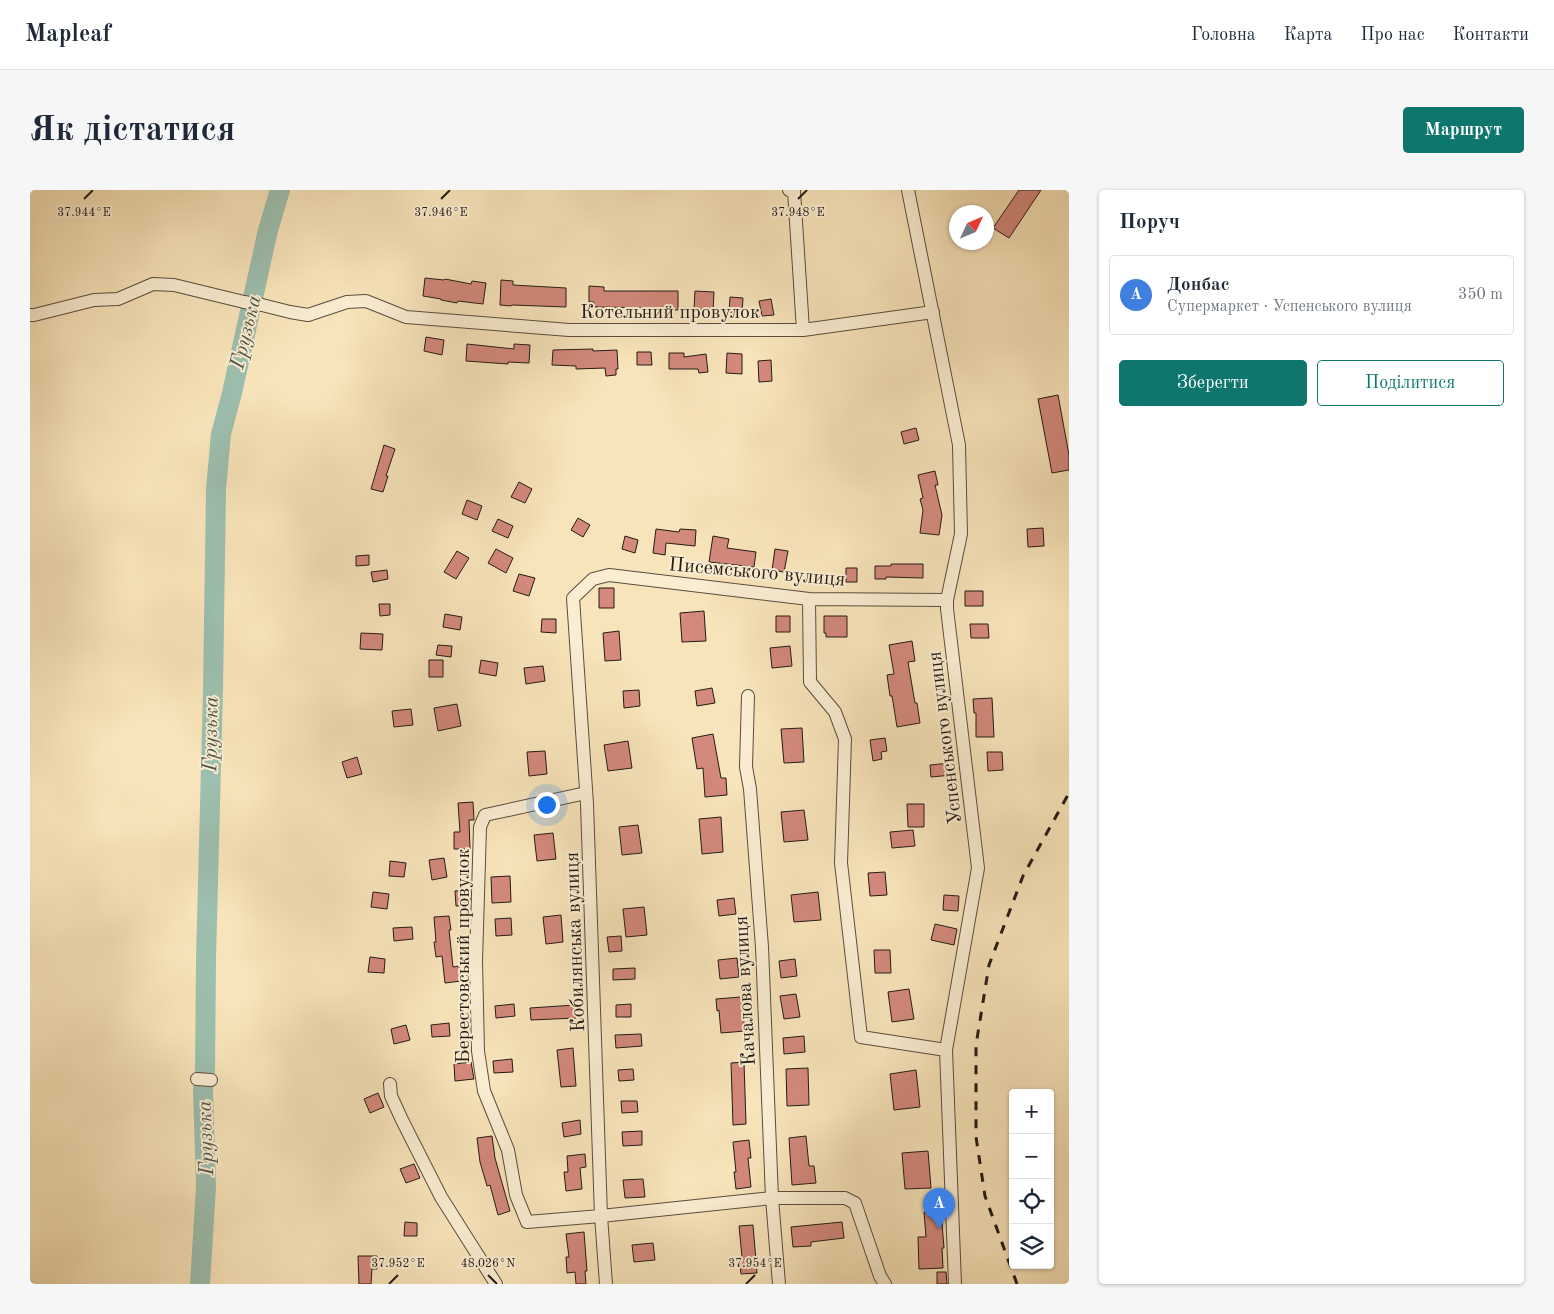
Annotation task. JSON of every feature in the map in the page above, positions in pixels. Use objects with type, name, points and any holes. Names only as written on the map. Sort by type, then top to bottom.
[{"type":"street","points":[[789,190],[794,191],[803,330]]},
{"type":"street","name":"Успенського вулиця","points":[[908,190],[958,445],[961,534],[947,600],[978,868],[946,1050],[955,1284]]},
{"type":"street","name":"Котельний провулок","points":[[30,314],[34,315],[94,300],[118,299],[153,284],[174,284],[244,302],[262,304],[308,315],[347,302],[366,301],[406,317],[569,330],[803,330],[933,312]]},
{"type":"street","name":"Писемського вулиця","points":[[573,598],[592,579],[609,574],[809,599],[947,600]]},
{"type":"street","name":"Кобилянська вулиця","points":[[573,598],[586,793],[606,1284]]},
{"type":"street","points":[[809,599],[810,682],[835,712],[845,739],[841,863],[861,1037],[946,1050]]},
{"type":"street","name":"Качалова вулиця","points":[[748,696],[746,767],[750,789],[762,947],[772,1198],[779,1284]]},
{"type":"street","name":"Берестовський провулок","points":[[586,793],[485,816],[480,827],[476,961],[478,1051],[484,1091],[508,1150],[516,1195],[527,1222],[602,1216]]},
{"type":"street","points":[[197,1079],[211,1080]]},
{"type":"street","points":[[390,1084],[391,1096],[441,1197],[496,1284]]},
{"type":"street","points":[[602,1216],[772,1198],[845,1198],[855,1203],[880,1276],[885,1284]]},
{"type":"building","points":[[1019,190],[1041,190],[1009,238],[994,229]]},
{"type":"building","points":[[425,278],[445,279],[471,284],[472,281],[486,283],[483,304],[458,301],[457,303],[423,296]]},
{"type":"building","points":[[501,280],[513,281],[513,285],[566,288],[566,307],[500,305]]},
{"type":"building","points":[[589,286],[604,287],[604,291],[678,291],[678,310],[594,307],[594,302],[589,302]]},
{"type":"building","points":[[695,291],[714,292],[713,311],[694,309]]},
{"type":"building","points":[[730,297],[743,298],[742,313],[729,312]]},
{"type":"building","points":[[771,299],[774,315],[762,316],[759,301]]},
{"type":"building","points":[[426,337],[444,340],[442,355],[424,351]]},
{"type":"building","points":[[467,344],[514,349],[514,344],[530,345],[529,363],[508,362],[508,364],[466,361]]},
{"type":"building","points":[[593,349],[593,351],[617,350],[618,369],[616,369],[616,375],[606,376],[605,368],[576,369],[576,366],[552,365],[553,350]]},
{"type":"building","points":[[637,352],[651,352],[652,365],[637,365]]},
{"type":"building","points":[[669,353],[684,353],[684,357],[706,354],[708,372],[699,373],[698,369],[669,369]]},
{"type":"building","points":[[727,353],[742,354],[742,374],[726,373]]},
{"type":"building","points":[[771,360],[772,381],[759,382],[758,361]]},
{"type":"building","points":[[1058,395],[1069,455],[1069,470],[1052,473],[1038,399]]},
{"type":"building","points":[[916,428],[919,440],[904,444],[901,432]]},
{"type":"building","points":[[384,445],[395,449],[383,492],[371,489]]},
{"type":"building","points":[[935,471],[938,485],[935,485],[942,515],[939,535],[920,533],[923,510],[920,499],[923,498],[918,475]]},
{"type":"building","points":[[519,482],[532,489],[525,503],[511,497]]},
{"type":"building","points":[[467,500],[482,506],[477,520],[462,514]]},
{"type":"building","points":[[578,518],[590,525],[583,537],[571,530]]},
{"type":"building","points":[[498,519],[513,526],[508,538],[492,531]]},
{"type":"building","points":[[1043,528],[1044,546],[1028,547],[1027,529]]},
{"type":"building","points":[[656,529],[679,532],[680,529],[696,530],[695,546],[666,543],[665,555],[653,553]]},
{"type":"building","points":[[625,536],[638,540],[635,553],[622,549]]},
{"type":"building","points":[[713,536],[729,539],[727,548],[756,552],[754,567],[709,562]]},
{"type":"building","points":[[496,549],[513,558],[506,573],[488,563]]},
{"type":"building","points":[[775,549],[788,551],[784,572],[772,570]]},
{"type":"building","points":[[457,551],[469,558],[456,579],[444,572]]},
{"type":"building","points":[[369,555],[369,565],[356,566],[356,556]]},
{"type":"building","points":[[891,564],[923,564],[923,578],[886,577],[886,579],[875,579],[875,566],[891,566]]},
{"type":"building","points":[[846,568],[857,568],[857,582],[846,582]]},
{"type":"building","points":[[387,570],[388,579],[373,582],[371,572]]},
{"type":"building","points":[[519,574],[535,578],[529,596],[513,591]]},
{"type":"building","points":[[599,588],[614,588],[614,608],[599,608]]},
{"type":"building","points":[[965,591],[983,591],[983,606],[965,606]]},
{"type":"building","points":[[379,604],[390,604],[390,615],[380,616]]},
{"type":"building","points":[[704,611],[706,641],[682,642],[680,613]]},
{"type":"building","points":[[445,614],[462,617],[460,630],[443,627]]},
{"type":"building","points":[[776,616],[790,616],[790,632],[776,632]]},
{"type":"building","points":[[824,616],[847,616],[847,637],[826,637],[826,633],[824,633]]},
{"type":"building","points":[[542,619],[556,619],[556,633],[541,632]]},
{"type":"building","points":[[970,624],[988,624],[989,638],[971,638]]},
{"type":"building","points":[[619,631],[621,660],[605,661],[603,633]]},
{"type":"building","points":[[361,633],[383,634],[382,650],[360,649]]},
{"type":"building","points":[[912,641],[915,661],[908,662],[920,723],[897,727],[887,675],[894,674],[889,645]]},
{"type":"building","points":[[438,645],[452,646],[451,657],[436,655]]},
{"type":"building","points":[[790,646],[792,666],[772,668],[770,648]]},
{"type":"building","points":[[429,660],[443,660],[443,677],[429,677]]},
{"type":"building","points":[[481,660],[498,663],[496,676],[479,673]]},
{"type":"building","points":[[543,666],[545,681],[526,684],[524,668]]},
{"type":"building","points":[[712,688],[715,703],[697,706],[695,691]]},
{"type":"building","points":[[639,690],[640,706],[624,708],[623,691]]},
{"type":"building","points":[[992,698],[994,737],[976,737],[976,713],[974,713],[973,699]]},
{"type":"building","points":[[457,704],[461,726],[438,731],[434,708]]},
{"type":"building","points":[[411,709],[413,725],[394,727],[392,711]]},
{"type":"building","points":[[802,728],[804,762],[784,763],[781,729]]},
{"type":"building","points":[[713,734],[721,778],[726,778],[727,795],[705,797],[703,768],[697,769],[692,738]]},
{"type":"building","points":[[885,738],[887,751],[881,752],[882,759],[873,761],[870,740]]},
{"type":"building","points":[[628,741],[632,768],[608,771],[604,745]]},
{"type":"building","points":[[545,751],[547,774],[529,776],[527,752]]},
{"type":"building","points":[[987,752],[1002,752],[1003,770],[988,771]]},
{"type":"building","points":[[357,757],[362,774],[347,778],[342,762]]},
{"type":"building","points":[[950,763],[952,775],[931,777],[930,765]]},
{"type":"building","points":[[473,802],[474,820],[469,820],[470,849],[454,849],[454,832],[460,832],[458,803]]},
{"type":"building","points":[[907,804],[924,804],[924,827],[908,827]]},
{"type":"building","points":[[804,810],[808,840],[784,842],[781,812]]},
{"type":"building","points":[[721,817],[723,852],[702,854],[699,819]]},
{"type":"building","points":[[638,825],[642,853],[622,855],[619,827]]},
{"type":"building","points":[[913,830],[915,846],[892,848],[890,832]]},
{"type":"building","points":[[553,833],[556,859],[537,861],[534,835]]},
{"type":"building","points":[[444,858],[447,877],[432,880],[429,860]]},
{"type":"building","points":[[390,861],[406,863],[404,877],[389,876]]},
{"type":"building","points":[[885,872],[887,895],[870,896],[868,873]]},
{"type":"building","points":[[510,876],[511,902],[492,903],[491,877]]},
{"type":"building","points":[[470,890],[470,905],[456,906],[455,891]]},
{"type":"building","points":[[373,892],[389,894],[387,909],[371,907]]},
{"type":"building","points":[[818,892],[821,920],[794,922],[791,895]]},
{"type":"building","points":[[944,895],[959,896],[958,911],[943,910]]},
{"type":"building","points":[[734,898],[736,914],[719,916],[717,900]]},
{"type":"building","points":[[644,907],[647,935],[626,937],[623,909]]},
{"type":"building","points":[[561,915],[563,942],[546,944],[543,917]]},
{"type":"building","points":[[449,916],[453,967],[459,966],[461,981],[445,983],[442,956],[436,957],[434,917]]},
{"type":"building","points":[[511,918],[512,935],[496,936],[495,919]]},
{"type":"building","points":[[935,924],[957,929],[954,945],[931,940]]},
{"type":"building","points":[[412,927],[413,939],[394,941],[393,928]]},
{"type":"building","points":[[621,936],[622,951],[609,952],[607,937]]},
{"type":"building","points":[[874,950],[890,950],[891,973],[875,973]]},
{"type":"building","points":[[370,957],[385,959],[384,973],[368,972]]},
{"type":"building","points":[[737,958],[739,977],[720,979],[718,960]]},
{"type":"building","points":[[795,959],[797,976],[781,978],[779,961]]},
{"type":"building","points":[[635,968],[635,979],[613,980],[613,969]]},
{"type":"building","points":[[909,989],[914,1019],[892,1022],[888,992]]},
{"type":"building","points":[[796,994],[800,1017],[784,1019],[780,996]]},
{"type":"building","points":[[741,997],[745,1031],[721,1033],[716,999]]},
{"type":"building","points":[[514,1004],[515,1016],[496,1018],[495,1006]]},
{"type":"building","points":[[631,1004],[631,1017],[616,1017],[616,1005]]},
{"type":"building","points":[[575,1005],[576,1018],[531,1020],[530,1008]]},
{"type":"building","points":[[449,1023],[450,1036],[432,1037],[431,1025]]},
{"type":"building","points":[[406,1025],[410,1040],[394,1044],[391,1029]]},
{"type":"building","points":[[641,1034],[642,1046],[616,1048],[615,1035]]},
{"type":"building","points":[[804,1036],[805,1052],[784,1054],[783,1038]]},
{"type":"building","points":[[573,1048],[576,1086],[561,1087],[557,1050]]},
{"type":"building","points":[[512,1059],[513,1072],[494,1073],[493,1061]]},
{"type":"building","points":[[471,1062],[474,1079],[455,1081],[454,1064]]},
{"type":"building","points":[[744,1062],[746,1124],[733,1125],[731,1063]]},
{"type":"building","points":[[808,1068],[809,1105],[787,1106],[786,1069]]},
{"type":"building","points":[[633,1069],[634,1080],[619,1081],[618,1070]]},
{"type":"building","points":[[916,1070],[920,1107],[894,1110],[890,1074]]},
{"type":"building","points":[[378,1093],[384,1107],[370,1113],[364,1099]]},
{"type":"building","points":[[621,1101],[637,1101],[638,1112],[622,1113]]},
{"type":"building","points":[[580,1120],[581,1134],[564,1137],[562,1123]]},
{"type":"building","points":[[642,1131],[642,1145],[623,1146],[622,1132]]},
{"type":"building","points":[[492,1136],[495,1158],[510,1211],[498,1215],[490,1185],[487,1186],[480,1162],[477,1138]]},
{"type":"building","points":[[806,1136],[809,1166],[814,1166],[816,1183],[792,1185],[789,1138]]},
{"type":"building","points":[[749,1140],[751,1158],[748,1158],[751,1187],[736,1189],[733,1142]]},
{"type":"building","points":[[928,1151],[931,1188],[905,1189],[902,1153]]},
{"type":"building","points":[[585,1154],[586,1167],[580,1168],[582,1189],[566,1191],[564,1172],[568,1172],[567,1156]]},
{"type":"building","points":[[414,1164],[420,1178],[406,1183],[400,1169]]},
{"type":"building","points":[[643,1179],[645,1197],[625,1198],[623,1180]]},
{"type":"building","points":[[941,1211],[944,1248],[942,1248],[943,1268],[919,1269],[918,1237],[926,1237],[924,1212]]},
{"type":"building","points":[[405,1222],[417,1223],[417,1236],[404,1236]]},
{"type":"building","points":[[842,1222],[844,1238],[811,1242],[811,1246],[793,1247],[791,1227]]},
{"type":"building","points":[[753,1225],[757,1273],[741,1274],[739,1257],[742,1257],[739,1226]]},
{"type":"building","points":[[584,1232],[586,1284],[576,1284],[575,1272],[567,1273],[566,1257],[569,1257],[566,1234]]},
{"type":"building","points":[[653,1243],[655,1260],[634,1262],[632,1245]]},
{"type":"building","points":[[358,1256],[377,1256],[377,1269],[372,1269],[371,1284],[359,1284]]},
{"type":"building","points":[[937,1272],[946,1272],[947,1284],[937,1284]]},
{"type":"waterway","name":"Грузька","points":[[200,1284],[206,1187],[203,1090],[205,1072],[216,489],[221,434],[232,393],[268,230],[280,190]]},
{"type":"railway","points":[[1017,1284],[985,1196],[976,1137],[976,1045],[989,965],[1023,876],[1069,793]]},
{"type":"place","name":"Донбас","points":[[939,1229]]}]
